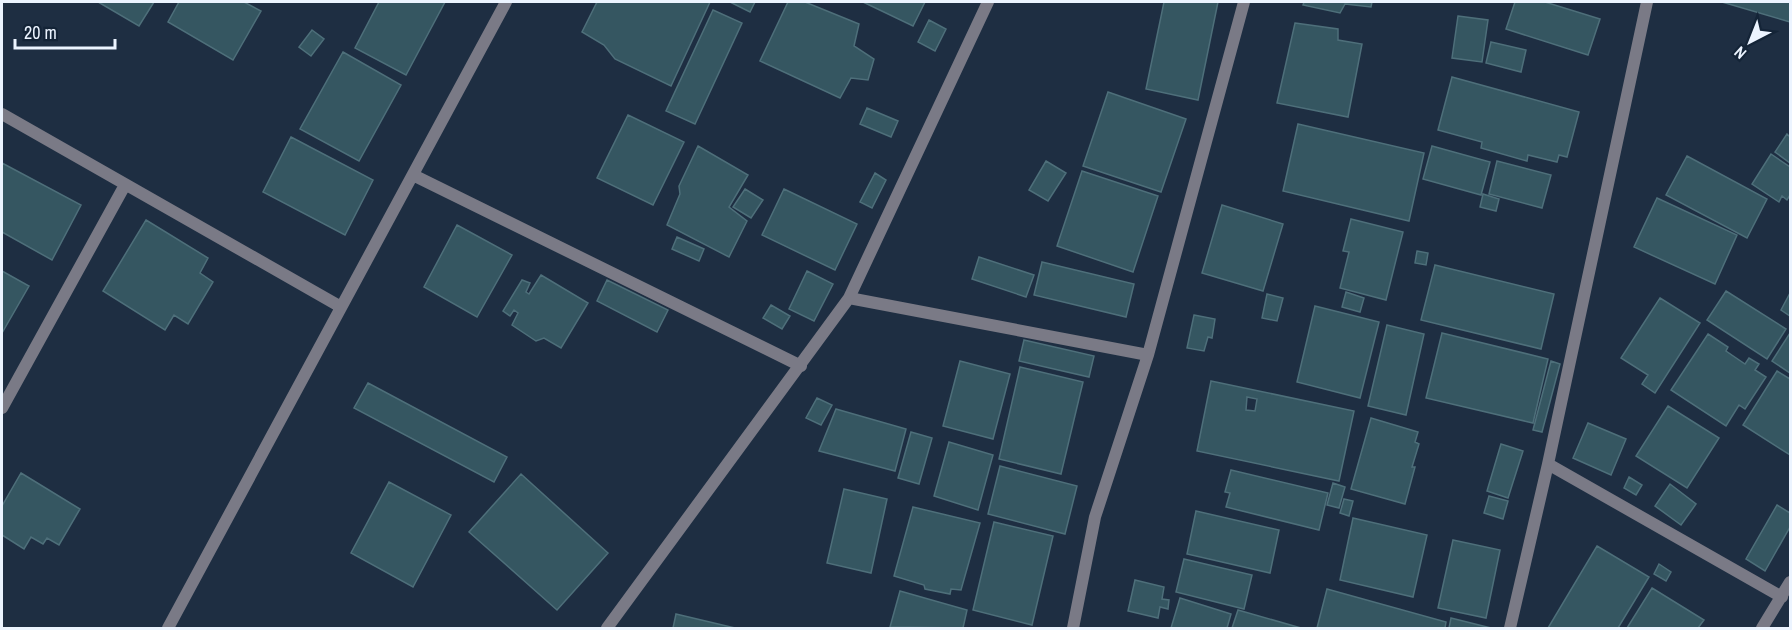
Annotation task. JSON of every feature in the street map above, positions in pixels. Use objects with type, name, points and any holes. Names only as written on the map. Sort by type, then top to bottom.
[{"type":"street","points":[[168,628],[506,2]]},
{"type":"street","points":[[607,628],[849,298],[988,2]]},
{"type":"street","points":[[1073,628],[1095,517],[1148,356],[1244,2]]},
{"type":"street","points":[[1510,628],[1548,464],[1647,2]]},
{"type":"street","points":[[2,114],[340,307]]},
{"type":"street","points":[[413,175],[801,366]]},
{"type":"street","points":[[2,408],[125,185]]},
{"type":"street","points":[[849,298],[1148,356]]},
{"type":"street","points":[[1548,464],[1782,597]]},
{"type":"street","points":[[1762,628],[1791,582]]},
{"type":"building","points":[[98,2],[154,2],[139,26]]},
{"type":"building","points":[[179,2],[244,2],[261,11],[233,60],[168,22]]},
{"type":"building","points":[[379,2],[445,2],[406,75],[355,48]]},
{"type":"building","points":[[597,2],[710,2],[671,86],[615,59],[604,45],[582,32]]},
{"type":"building","points":[[730,2],[755,2],[750,12]]},
{"type":"building","points":[[788,2],[805,2],[859,24],[854,46],[874,59],[868,80],[851,78],[840,98],[760,61]]},
{"type":"building","points":[[863,2],[925,2],[913,26]]},
{"type":"building","points":[[1164,2],[1218,2],[1198,100],[1146,89]]},
{"type":"building","points":[[1304,2],[1372,2],[1371,7],[1345,4],[1340,13],[1303,5]]},
{"type":"building","points":[[1515,2],[1545,2],[1600,19],[1588,55],[1506,29]]},
{"type":"building","points":[[1722,2],[1790,2],[1790,22]]},
{"type":"building","points":[[713,10],[742,23],[695,124],[666,111]]},
{"type":"building","points":[[1458,16],[1488,20],[1482,62],[1452,58]]},
{"type":"building","points":[[929,20],[946,29],[935,51],[918,42]]},
{"type":"building","points":[[1295,23],[1338,29],[1338,40],[1362,44],[1348,117],[1277,103]]},
{"type":"building","points":[[312,30],[324,39],[311,56],[299,47]]},
{"type":"building","points":[[1491,42],[1526,50],[1521,72],[1486,63]]},
{"type":"building","points":[[343,52],[401,85],[359,161],[300,129]]},
{"type":"building","points":[[1452,77],[1579,112],[1567,157],[1559,155],[1557,162],[1528,155],[1527,161],[1481,148],[1482,142],[1438,130]]},
{"type":"building","points":[[1108,92],[1186,119],[1161,192],[1083,166]]},
{"type":"building","points":[[867,108],[898,121],[891,137],[860,124]]},
{"type":"building","points":[[628,115],[684,142],[653,205],[597,178]]},
{"type":"building","points":[[1298,124],[1424,153],[1409,221],[1283,191]]},
{"type":"building","points":[[1787,134],[1790,137],[1790,163],[1775,152]]},
{"type":"building","points":[[291,137],[373,180],[345,235],[263,192]]},
{"type":"building","points":[[698,146],[748,175],[729,207],[747,221],[729,257],[667,225],[680,194],[679,186]]},
{"type":"building","points":[[1432,146],[1490,162],[1481,195],[1423,179]]},
{"type":"building","points":[[1771,154],[1790,167],[1790,195],[1787,200],[1782,196],[1779,202],[1752,184]]},
{"type":"building","points":[[1687,156],[1767,199],[1747,238],[1666,195]]},
{"type":"building","points":[[1046,161],[1066,173],[1048,201],[1029,190]]},
{"type":"building","points":[[1497,161],[1551,175],[1542,208],[1489,194]]},
{"type":"building","points":[[2,163],[81,205],[52,260],[2,232]]},
{"type":"building","points":[[1082,171],[1158,196],[1133,272],[1057,246]]},
{"type":"building","points":[[875,173],[886,180],[872,208],[860,202]]},
{"type":"building","points":[[745,189],[763,200],[751,218],[733,207]]},
{"type":"building","points":[[784,189],[857,224],[835,270],[762,235]]},
{"type":"building","points":[[1483,194],[1499,199],[1496,211],[1480,207]]},
{"type":"building","points":[[1657,198],[1737,235],[1715,284],[1634,247]]},
{"type":"building","points":[[1222,205],[1283,224],[1263,291],[1202,273]]},
{"type":"building","points":[[1351,219],[1403,232],[1386,300],[1340,288],[1349,252],[1343,251]]},
{"type":"building","points":[[146,220],[208,258],[200,273],[213,282],[188,324],[174,315],[165,330],[103,291]]},
{"type":"building","points":[[457,225],[512,255],[477,317],[424,287]]},
{"type":"building","points":[[677,237],[704,249],[699,261],[672,249]]},
{"type":"building","points":[[1417,251],[1428,253],[1426,265],[1415,263]]},
{"type":"building","points":[[979,257],[1034,275],[1026,297],[972,279]]},
{"type":"building","points":[[1042,262],[1134,284],[1126,317],[1034,295]]},
{"type":"building","points":[[1435,265],[1554,294],[1541,349],[1421,320]]},
{"type":"building","points":[[2,271],[29,286],[2,333]]},
{"type":"building","points":[[807,271],[833,284],[814,321],[789,309]]},
{"type":"building","points":[[541,275],[588,303],[561,348],[544,338],[536,341],[512,325],[518,313],[514,310],[510,316],[503,311],[522,280],[530,283],[526,292],[529,294]]},
{"type":"building","points":[[607,280],[668,310],[657,332],[597,301]]},
{"type":"building","points":[[1726,291],[1786,329],[1767,359],[1707,320]]},
{"type":"building","points":[[1346,292],[1364,298],[1360,312],[1342,307]]},
{"type":"building","points":[[1790,293],[1790,316],[1781,310]]},
{"type":"building","points":[[1267,294],[1283,298],[1277,321],[1262,318]]},
{"type":"building","points":[[1660,298],[1700,323],[1655,393],[1642,384],[1648,375],[1621,358]]},
{"type":"building","points":[[771,305],[790,316],[782,329],[763,318]]},
{"type":"building","points":[[1315,306],[1379,322],[1360,398],[1297,382]]},
{"type":"building","points":[[1194,315],[1215,319],[1212,338],[1208,337],[1204,351],[1187,348]]},
{"type":"building","points":[[1387,325],[1424,334],[1406,415],[1368,406]]},
{"type":"building","points":[[1442,333],[1548,359],[1533,423],[1426,398]]},
{"type":"building","points":[[1790,333],[1790,373],[1772,361]]},
{"type":"building","points":[[1708,334],[1728,347],[1726,351],[1745,364],[1749,358],[1759,364],[1755,370],[1766,377],[1745,409],[1739,405],[1726,426],[1671,390]]},
{"type":"building","points":[[1024,340],[1094,356],[1089,377],[1019,361]]},
{"type":"building","points":[[960,361],[1010,374],[993,439],[943,426]]},
{"type":"building","points":[[1551,361],[1560,364],[1542,432],[1533,430]]},
{"type":"building","points":[[1020,367],[1083,382],[1061,474],[999,459]]},
{"type":"building","points":[[1777,371],[1790,379],[1790,455],[1743,425]]},
{"type":"building","points":[[1211,381],[1354,411],[1339,481],[1197,451]],"holes":[[[1247,397],[1257,399],[1255,411],[1246,410]]]},
{"type":"building","points":[[368,383],[507,457],[494,482],[354,408]]},
{"type":"building","points":[[817,398],[832,405],[821,425],[806,418]]},
{"type":"building","points":[[1668,406],[1719,438],[1687,488],[1636,456]]},
{"type":"building","points":[[836,409],[906,429],[895,471],[819,451]]},
{"type":"building","points":[[1371,418],[1418,432],[1415,442],[1419,444],[1412,467],[1415,467],[1405,504],[1351,489]]},
{"type":"building","points":[[1588,423],[1626,439],[1611,475],[1573,458]]},
{"type":"building","points":[[911,432],[932,438],[919,484],[898,478]]},
{"type":"building","points":[[949,442],[993,455],[978,510],[934,496]]},
{"type":"building","points":[[1501,444],[1523,451],[1508,498],[1487,491]]},
{"type":"building","points":[[1000,466],[1077,486],[1065,534],[988,514]]},
{"type":"building","points":[[1231,470],[1328,493],[1319,530],[1226,507],[1230,493],[1225,492]]},
{"type":"building","points":[[21,473],[80,509],[59,545],[47,538],[43,544],[31,537],[24,549],[2,535],[2,506]]},
{"type":"building","points":[[521,474],[608,553],[557,610],[469,532]]},
{"type":"building","points":[[1629,477],[1642,485],[1636,495],[1624,488]]},
{"type":"building","points":[[389,482],[451,515],[413,587],[351,553]]},
{"type":"building","points":[[1333,483],[1345,487],[1339,508],[1327,505]]},
{"type":"building","points":[[1670,484],[1696,504],[1681,525],[1655,506]]},
{"type":"building","points":[[844,489],[887,499],[871,573],[827,563]]},
{"type":"building","points":[[1489,496],[1508,501],[1503,519],[1484,513]]},
{"type":"building","points":[[1344,499],[1353,501],[1349,516],[1340,513]]},
{"type":"building","points":[[1777,505],[1790,513],[1790,527],[1765,571],[1746,559]]},
{"type":"building","points":[[913,507],[980,523],[961,590],[951,589],[950,594],[925,589],[924,585],[894,576]]},
{"type":"building","points":[[1196,511],[1279,530],[1270,573],[1187,554]]},
{"type":"building","points":[[1353,518],[1427,535],[1413,597],[1340,580]]},
{"type":"building","points":[[994,522],[1053,536],[1032,625],[973,610]]},
{"type":"building","points":[[1453,540],[1500,550],[1486,618],[1438,608]]},
{"type":"building","points":[[1597,546],[1649,577],[1618,628],[1548,628]]},
{"type":"building","points":[[1184,559],[1252,575],[1244,609],[1176,592]]},
{"type":"building","points":[[1659,564],[1671,572],[1666,581],[1654,574]]},
{"type":"building","points":[[1135,580],[1164,587],[1162,599],[1169,600],[1168,609],[1160,607],[1158,618],[1128,611]]},
{"type":"building","points":[[1652,588],[1704,620],[1698,628],[1627,628]]},
{"type":"building","points":[[1327,589],[1446,622],[1445,628],[1317,628]]},
{"type":"building","points":[[900,591],[967,610],[963,628],[890,627]]},
{"type":"building","points":[[1180,598],[1231,614],[1227,628],[1171,628]]},
{"type":"building","points":[[1238,610],[1301,628],[1232,628]]},
{"type":"building","points":[[676,614],[735,628],[673,628]]},
{"type":"building","points":[[1451,618],[1491,628],[1449,628]]}]
